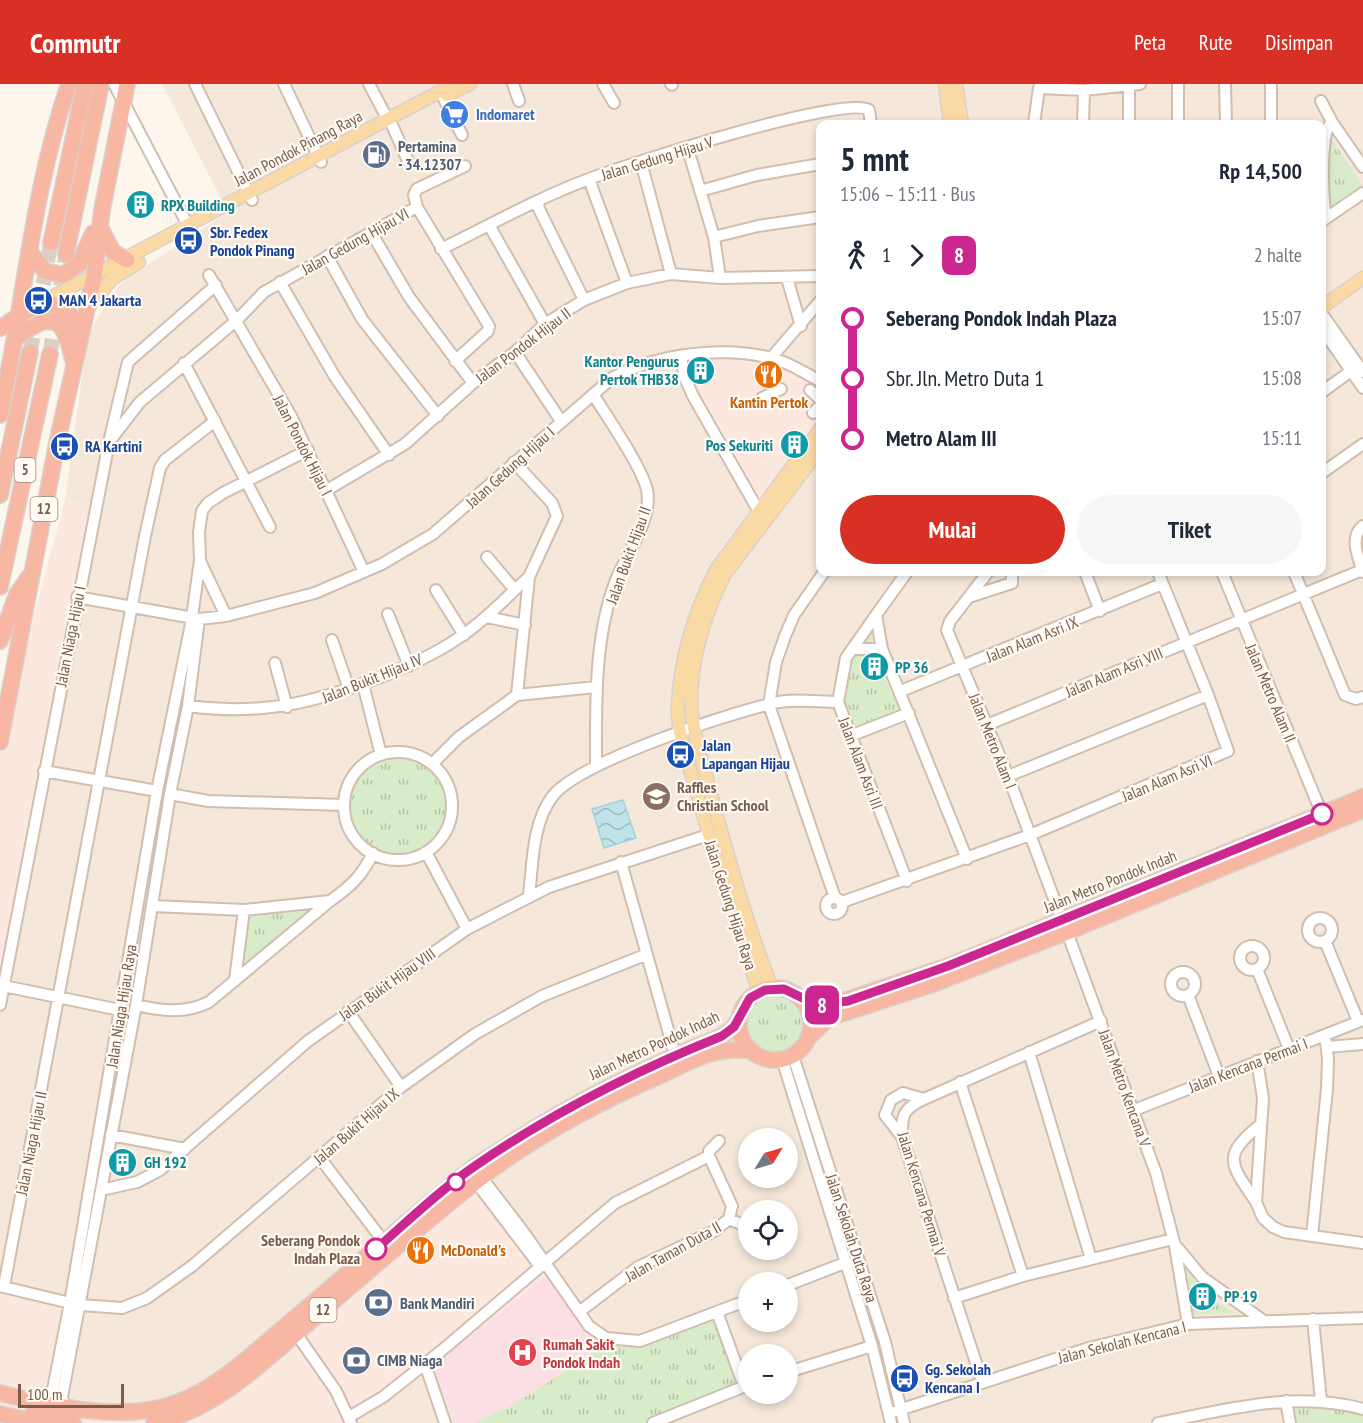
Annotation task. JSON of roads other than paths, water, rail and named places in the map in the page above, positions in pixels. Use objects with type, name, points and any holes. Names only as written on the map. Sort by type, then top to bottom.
[{"type":"highway","points":[[0,415],[17,337],[42,177],[69,84]]},
{"type":"highway","points":[[51,243],[85,84]]},
{"type":"highway","points":[[66,254],[101,84]]},
{"type":"highway","points":[[94,277],[121,91]]},
{"type":"highway","points":[[29,251],[45,271],[57,276],[68,274],[84,256],[102,210]]},
{"type":"highway","points":[[100,227],[113,252],[127,260]]},
{"type":"highway","name":"12","points":[[0,742],[74,362],[94,277]]},
{"type":"highway","points":[[35,306],[57,306],[69,313],[77,325],[79,340]]},
{"type":"highway","name":"Jalan Pondok Pinang Raya","points":[[0,328],[35,306]]},
{"type":"highway","points":[[17,337],[41,321],[60,324],[67,335],[74,362]]},
{"type":"highway","name":"5","points":[[0,495],[30,352]]},
{"type":"highway","name":"5","points":[[0,587],[50,354]]},
{"type":"highway","points":[[0,641],[17,594],[31,575]]},
{"type":"highway","name":"Jalan Metro Pondok Indah","points":[[809,1037],[829,1018],[933,984],[1363,797]]},
{"type":"highway","name":"Jalan Metro Pondok Indah","points":[[801,999],[817,1005],[848,1001],[1064,926],[1363,810]]},
{"type":"highway","points":[[765,990],[790,992],[801,999],[810,1016],[809,1037],[803,1048],[787,1057]]},
{"type":"highway","name":"12","points":[[740,1017],[747,1002],[765,990]]},
{"type":"highway","points":[[740,1017],[743,1038],[752,1051]]},
{"type":"highway","name":"Jalan Metro Pondok Indah","points":[[154,1423],[181,1416],[217,1397],[384,1242],[567,1108],[608,1086],[722,1036],[734,1027],[740,1017]]},
{"type":"highway","name":"Jalan Metro Pondok Indah","points":[[0,1394],[122,1412],[178,1403],[215,1382],[292,1328],[475,1174],[632,1089],[722,1049],[752,1051]]},
{"type":"highway","name":"12","points":[[752,1051],[769,1059],[787,1057]]},
{"type":"highway","points":[[0,1404],[54,1415],[74,1423]]},
{"type":"highway","points":[[0,1414],[41,1423]]},
{"type":"main road","name":"Jalan Pondok Pinang Raya","points":[[87,308],[112,279],[170,241],[449,89],[470,84]]},
{"type":"main road","points":[[950,120],[951,88]]},
{"type":"main road","points":[[951,88],[961,120]]},
{"type":"main road","name":"Jalan Pondok Pinang Raya","points":[[35,306],[170,241]]},
{"type":"main road","points":[[1326,304],[1363,278]]},
{"type":"main road","name":"Jalan Gedung Hijau Raya","points":[[760,974],[708,835],[680,734],[678,707],[687,648],[704,594],[716,570],[816,434]]},
{"type":"main road","name":"Jalan Gedung Hijau Raya","points":[[765,990],[694,729],[693,679],[713,597],[725,574],[816,454]]},
{"type":"street","points":[[195,84],[251,197]]},
{"type":"street","points":[[284,84],[320,160]]},
{"type":"street","points":[[369,84],[408,161]]},
{"type":"street","points":[[513,84],[519,101]]},
{"type":"street","points":[[603,84],[614,103]]},
{"type":"street","points":[[1035,120],[1039,88],[1084,90],[1140,84]]},
{"type":"street","points":[[1178,84],[1178,120]]},
{"type":"street","points":[[1225,84],[1226,120]]},
{"type":"street","points":[[1271,84],[1271,120]]},
{"type":"street","points":[[1128,86],[1129,120]]},
{"type":"street","points":[[449,89],[462,135]]},
{"type":"street","points":[[1083,120],[1084,90]]},
{"type":"street","points":[[121,91],[190,230]]},
{"type":"street","points":[[1321,101],[1332,123],[1363,167]]},
{"type":"street","name":"Jalan Gedung Hijau V","points":[[441,249],[589,179],[692,146],[791,118],[830,110],[863,107],[869,110],[870,120]]},
{"type":"street","points":[[1326,128],[1332,123]]},
{"type":"street","points":[[692,146],[689,153],[714,237],[720,278]]},
{"type":"street","points":[[641,162],[671,274]]},
{"type":"street","points":[[700,191],[757,175],[816,165]]},
{"type":"street","name":"Jalan Gedung Hijau VI","points":[[237,320],[256,299],[280,282],[417,207],[414,195],[417,189],[465,166]]},
{"type":"street","points":[[589,179],[627,283]]},
{"type":"street","points":[[1326,219],[1363,193]]},
{"type":"street","points":[[539,201],[538,207],[584,300]]},
{"type":"street","points":[[417,207],[488,324],[488,331],[455,361]]},
{"type":"street","points":[[714,237],[758,226],[816,218]]},
{"type":"street","points":[[489,225],[545,324]]},
{"type":"street","points":[[371,232],[403,288],[472,383]]},
{"type":"street","points":[[327,256],[362,319],[438,416]]},
{"type":"street","name":"Jalan Pondok Hijau II","points":[[327,490],[389,455],[438,416],[472,383],[515,352],[545,324],[584,300],[627,283],[671,274],[720,278],[816,276]]},
{"type":"street","points":[[787,278],[801,326]]},
{"type":"street","name":"Jalan Pondok Hijau I","points":[[109,442],[124,373],[132,356],[212,280],[237,320],[308,450],[364,572]]},
{"type":"street","points":[[280,282],[335,377],[389,455]]},
{"type":"street","points":[[771,358],[816,306]]},
{"type":"street","name":"Jalan Niaga Hijau I","points":[[0,1005],[77,597],[109,442],[140,402],[237,320]]},
{"type":"street","points":[[1326,320],[1359,368],[1363,388]]},
{"type":"street","points":[[1326,333],[1359,368]]},
{"type":"street","points":[[515,352],[561,421]]},
{"type":"street","name":"Jalan Gedung Hijau I","points":[[77,597],[132,607],[226,616],[315,593],[364,572],[433,534],[612,378],[628,370],[681,357],[728,353],[771,358],[816,379]]},
{"type":"street","points":[[681,357],[685,378],[693,396],[758,510]]},
{"type":"street","points":[[184,363],[247,479],[270,527]]},
{"type":"street","points":[[1326,389],[1359,368]]},
{"type":"street","points":[[762,398],[781,388]]},
{"type":"street","points":[[810,390],[816,395]]},
{"type":"street","name":"Jalan Bukit Hijau II","points":[[593,394],[641,476],[648,498],[646,514],[611,598],[596,687],[596,765]]},
{"type":"street","name":"Jalan Niaga Hijau II","points":[[2,1286],[160,468],[171,453],[215,421]]},
{"type":"street","points":[[1326,470],[1363,444]]},
{"type":"street","points":[[195,614],[200,560],[199,532],[204,507],[247,479],[308,450]]},
{"type":"street","points":[[514,462],[552,503],[557,516],[529,577],[517,695]]},
{"type":"street","points":[[1363,526],[1358,530],[1354,540],[1363,571]]},
{"type":"street","points":[[487,557],[514,590]]},
{"type":"street","points":[[200,560],[226,616]]},
{"type":"street","name":"Jalan Alam Asri VIII","points":[[987,725],[1363,571]]},
{"type":"street","points":[[768,705],[776,662],[785,636],[794,615],[821,576]]},
{"type":"street","name":"Jalan Alam Asri III","points":[[904,576],[852,649],[842,672],[838,702],[906,881]]},
{"type":"street","name":"Jalan Metro Alam I","points":[[985,576],[948,626],[962,668],[1008,776],[1064,926]]},
{"type":"street","points":[[972,596],[1012,583],[1012,576]]},
{"type":"street","points":[[1087,576],[1100,611]]},
{"type":"street","name":"Jalan Alam Asri VI","points":[[768,705],[839,900],[906,881],[1030,835],[1225,754],[1228,748],[1159,576]]},
{"type":"street","name":"Jalan Metro Alam II","points":[[1224,576],[1322,814]]},
{"type":"street","points":[[1296,576],[1345,695],[1356,699],[1363,697]]},
{"type":"street","name":"Jalan Bukit Hijau IV","points":[[188,706],[231,711],[287,707],[363,684],[409,666],[464,635],[487,617],[529,577]]},
{"type":"street","name":"Jalan Alam Asri IX","points":[[901,691],[962,668],[1162,584]]},
{"type":"street","points":[[436,590],[464,635]]},
{"type":"street","name":"Jalan Niaga Hijau Raya","points":[[57,1401],[101,1190],[136,1005],[170,794],[188,706],[195,655],[195,614]]},
{"type":"street","name":"Jalan Niaga Hijau Raya","points":[[76,1304],[120,1010],[157,791],[195,614]]},
{"type":"street","points":[[388,614],[409,666]]},
{"type":"street","points":[[876,615],[882,649],[901,691],[967,859]]},
{"type":"street","points":[[487,617],[525,625]]},
{"type":"street","points":[[332,640],[349,689]]},
{"type":"street","points":[[852,649],[882,649]]},
{"type":"street","points":[[275,663],[287,707]]},
{"type":"street","points":[[363,684],[381,754]]},
{"type":"street","points":[[432,764],[459,736],[517,695],[596,687]]},
{"type":"street","points":[[1008,776],[1208,695]]},
{"type":"street","points":[[529,895],[536,837],[550,800],[563,785],[596,765],[768,705],[782,702],[838,702]]},
{"type":"street","points":[[850,736],[909,713]]},
{"type":"street","points":[[165,749],[178,752]]},
{"type":"street","points":[[402,752],[423,758],[432,764],[448,784],[452,810],[444,834],[426,852],[399,860],[373,853],[355,838],[345,817],[345,794],[354,774],[381,754],[402,752]]},
{"type":"street","points":[[44,771],[157,791]]},
{"type":"street","points":[[170,794],[208,801],[344,805]]},
{"type":"street","name":"Jalan Bukit Hijau VIII","points":[[101,1190],[138,1182],[160,1170],[308,1041],[467,929],[529,895],[621,862],[708,835]]},
{"type":"street","points":[[426,852],[467,929]]},
{"type":"street","points":[[136,1005],[188,1011],[209,1002],[350,887],[364,873],[373,853]]},
{"type":"street","points":[[621,862],[645,955],[675,1055]]},
{"type":"street","points":[[153,906],[244,910],[330,901]]},
{"type":"street","points":[[235,980],[244,910]]},
{"type":"street","name":"Jalan Metro Kencana V","points":[[1064,926],[1156,1173],[1174,1243],[1188,1324]]},
{"type":"street","points":[[1325,941],[1361,1021]]},
{"type":"street","name":"Jalan Bukit Hijau IX","points":[[76,1304],[122,1308],[147,1298],[192,1266],[401,1088],[498,1020],[542,996],[645,955]]},
{"type":"street","points":[[1257,969],[1289,1049]]},
{"type":"street","points":[[4,986],[120,1010]]},
{"type":"street","points":[[1188,995],[1220,1076]]},
{"type":"street","points":[[348,1011],[401,1088]]},
{"type":"street","name":"Jalan Kencana Permai V","points":[[982,1381],[902,1137],[905,1110],[960,1082],[1101,1021]]},
{"type":"street","name":"Jalan Kencana Permai I","points":[[1132,1111],[1361,1021]]},
{"type":"street","points":[[1312,1236],[1327,1089],[1327,1047],[1324,1035]]},
{"type":"street","points":[[1327,1047],[1363,1044]]},
{"type":"street","points":[[1029,1052],[1091,1259]]},
{"type":"street","name":"Jalan Sekolah Duta Raya","points":[[787,1057],[885,1342],[904,1423]]},
{"type":"street","points":[[1256,1202],[1263,1098],[1257,1061]]},
{"type":"street","name":"Jalan Sekolah Duta Raya","points":[[794,1076],[872,1346],[890,1418]]},
{"type":"street","points":[[109,1080],[121,1082]]},
{"type":"street","points":[[960,1082],[1023,1276]]},
{"type":"street","points":[[902,1137],[885,1115],[891,1100],[903,1093],[924,1099]]},
{"type":"street","points":[[1261,1124],[1239,1142],[1233,1152],[1235,1167],[1263,1218],[1273,1227],[1284,1232],[1363,1243]]},
{"type":"street","points":[[111,1135],[185,1149]]},
{"type":"street","points":[[292,1328],[336,1391],[349,1417],[382,1390],[392,1388],[425,1364],[615,1203],[709,1156],[709,1151],[719,1141]]},
{"type":"street","name":"Jalan Taman Duta II","points":[[579,1312],[638,1267],[714,1232],[729,1219],[732,1206],[709,1156]]},
{"type":"street","points":[[320,1158],[384,1242]]},
{"type":"street","points":[[475,1174],[579,1312],[595,1332],[606,1338],[637,1341],[738,1304]]},
{"type":"street","points":[[729,1219],[738,1223]]},
{"type":"street","points":[[954,1298],[1023,1276],[1091,1259],[1174,1243]]},
{"type":"street","name":"Jalan Metro Kencana V","points":[[1174,1243],[1202,1277],[1264,1321]]},
{"type":"street","points":[[798,1281],[847,1262]]},
{"type":"street","points":[[2,1286],[76,1304]]},
{"type":"street","points":[[717,1312],[738,1365]]},
{"type":"street","name":"Jalan Sekolah Kencana I","points":[[890,1418],[902,1408],[1089,1347],[1188,1324],[1363,1318]]},
{"type":"street","points":[[1313,1319],[1321,1401]]},
{"type":"street","points":[[798,1369],[872,1346]]},
{"type":"street","points":[[425,1364],[445,1423]]},
{"type":"street","points":[[653,1423],[738,1388]]},
{"type":"street","points":[[1286,1401],[1290,1423]]},
{"type":"street","points":[[1158,1423],[1286,1401],[1321,1401],[1363,1409]]},
{"type":"water","points":[[623,800],[636,838],[604,848],[592,809]]},
{"type":"tunnel","points":[[30,352],[51,243]]},
{"type":"tunnel","points":[[50,354],[66,254]]},
{"type":"place","name":"Indomaret","points":[[455,114]]},
{"type":"place","name":"Pertamina - 34.12307","points":[[377,155]]},
{"type":"place","name":"RPX Building","points":[[140,205]]},
{"type":"place","name":"Sbr. Fedex Pondok Pinang","points":[[189,241]]},
{"type":"place","name":"MAN 4 Jakarta","points":[[38,300]]},
{"type":"place","name":"Kantor Pengurus Pertok THB38","points":[[700,370]]},
{"type":"place","name":"Kantin Pertok","points":[[769,374]]},
{"type":"place","name":"Pos Sekuriti","points":[[794,445]]},
{"type":"place","name":"RA Kartini","points":[[64,446]]},
{"type":"place","name":"PP 36","points":[[874,667]]},
{"type":"place","name":"Jalan Lapangan Hijau","points":[[681,754]]},
{"type":"place","name":"Raffles Christian School","points":[[656,796]]},
{"type":"place","name":"GH 192","points":[[123,1162]]},
{"type":"place","name":"Seberang Pondok Indah Plaza","points":[[376,1249]]},
{"type":"place","name":"McDonald's","points":[[420,1250]]},
{"type":"place","name":"PP 19","points":[[1203,1296]]},
{"type":"place","name":"Bank Mandiri","points":[[379,1303]]},
{"type":"place","name":"Rumah Sakit Pondok Indah","points":[[522,1353]]},
{"type":"place","name":"CIMB Niaga","points":[[356,1360]]},
{"type":"place","name":"Gg. Sekolah Kencana I","points":[[904,1378]]}]
